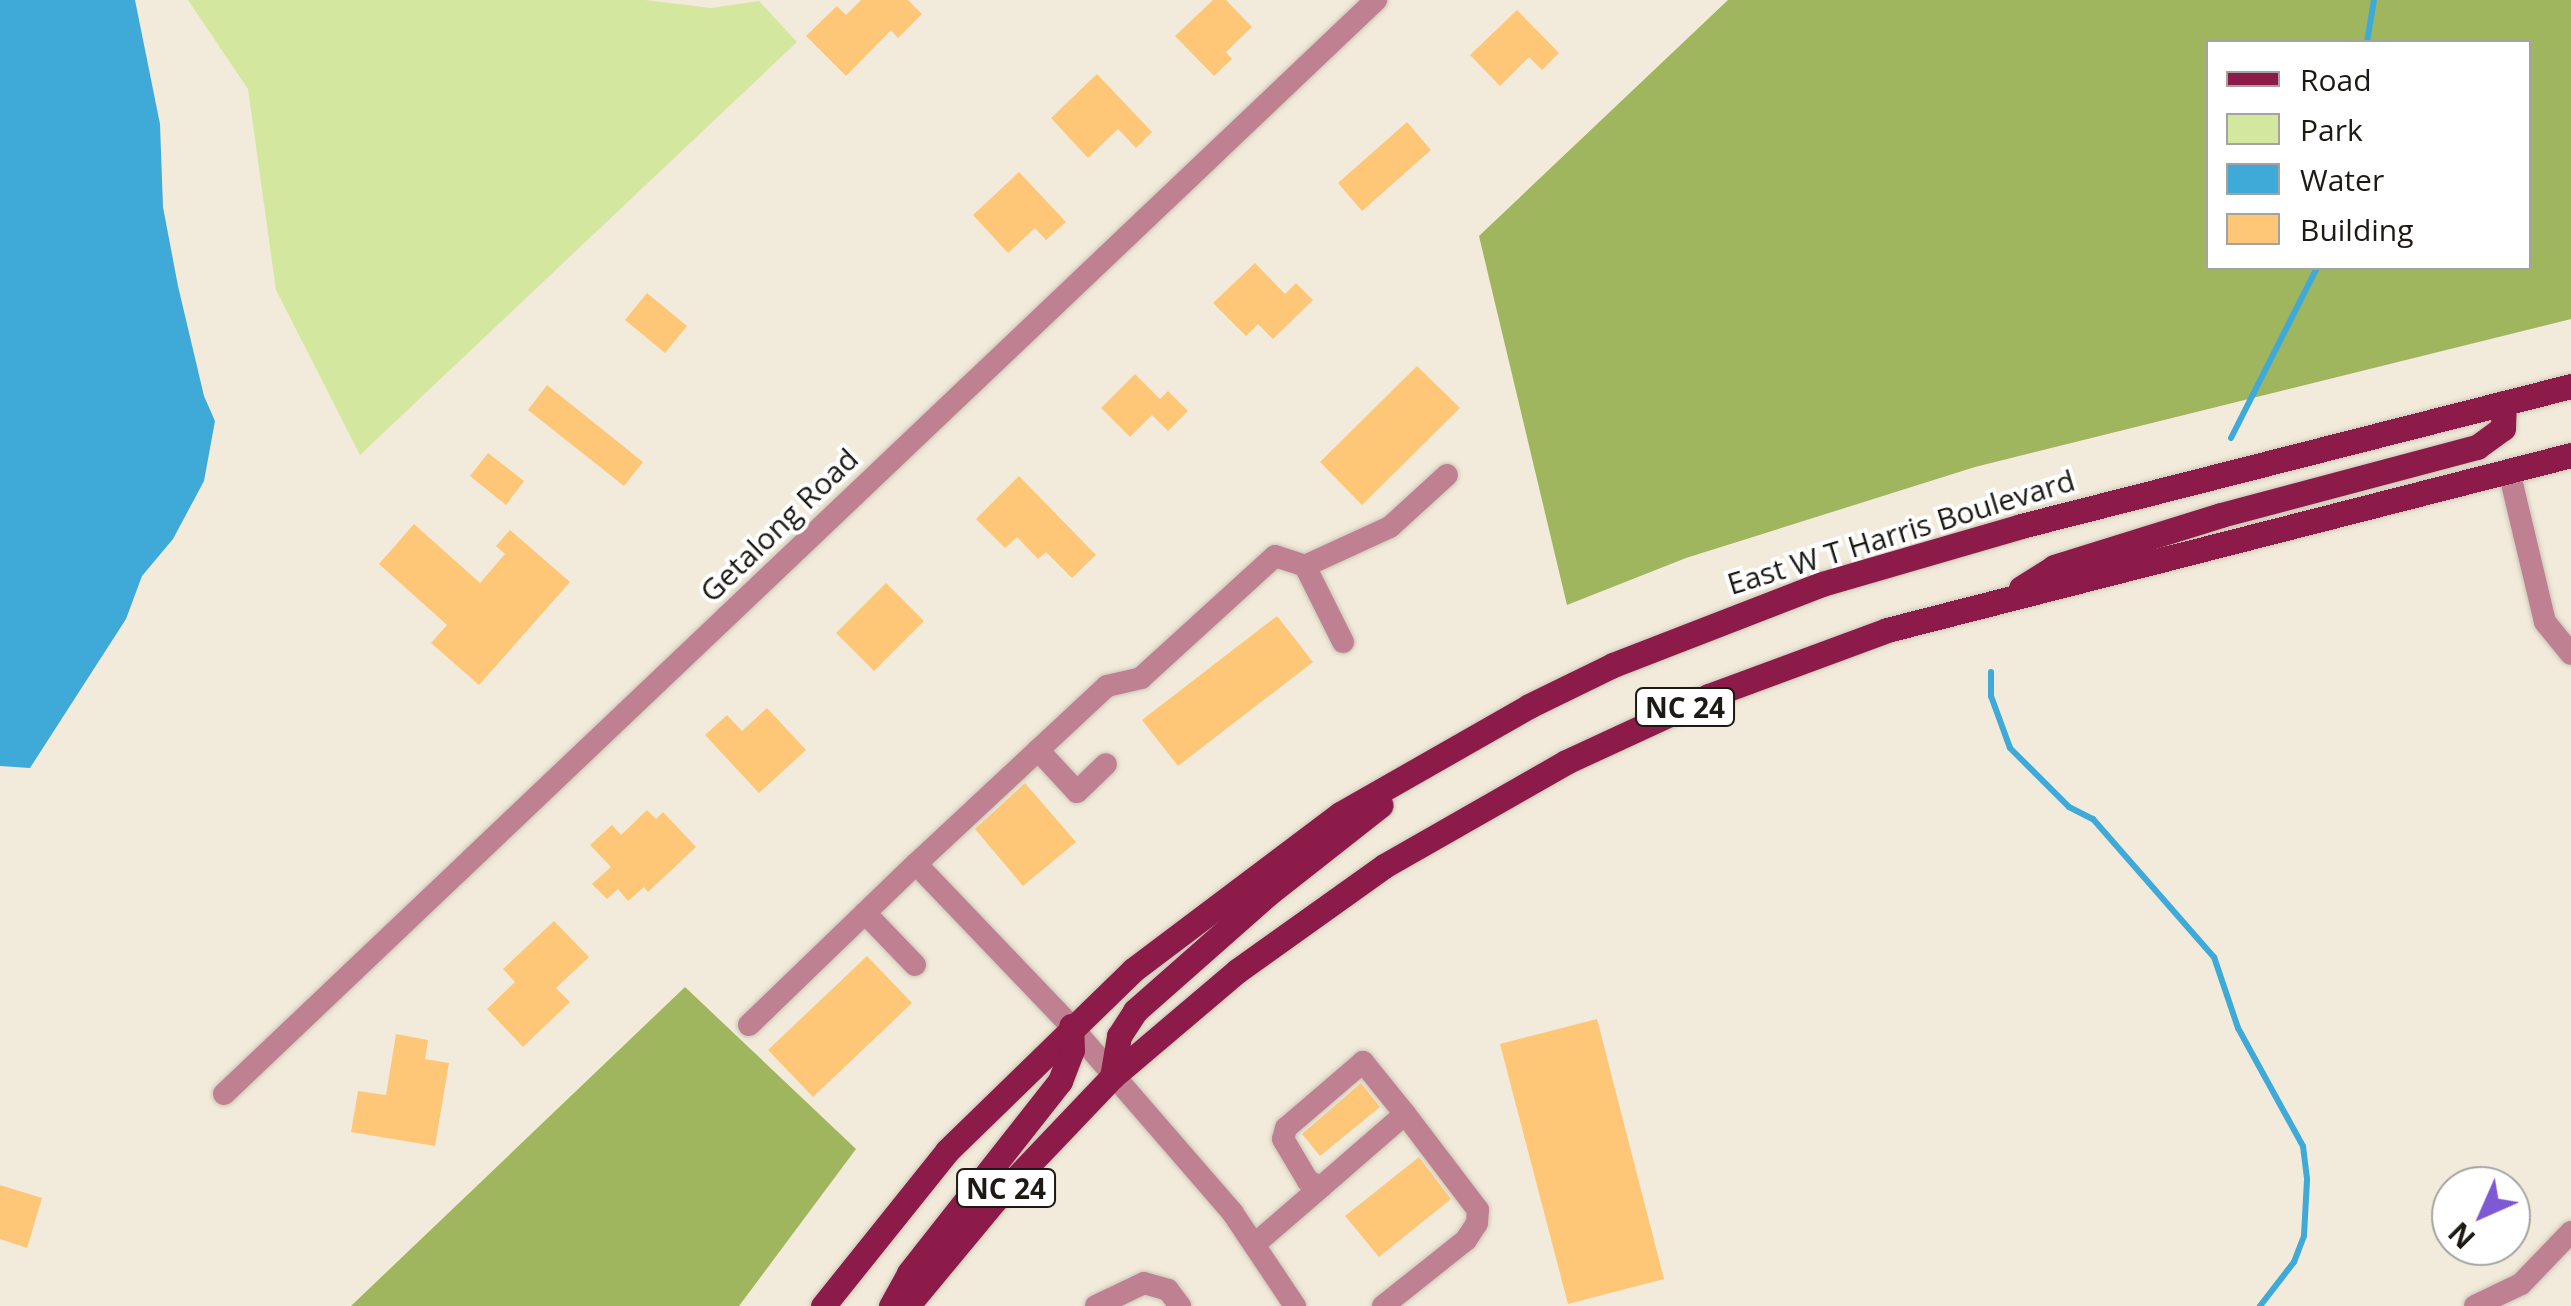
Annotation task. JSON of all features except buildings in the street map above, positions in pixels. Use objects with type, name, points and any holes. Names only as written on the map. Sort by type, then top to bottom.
[{"type":"main road","name":"East W T Harris Boulevard","points":[[822,1306],[948,1151],[1070,1026],[1133,970],[1271,862],[1340,814],[1460,744],[1612,665],[1822,584],[2021,526],[2571,386]]},
{"type":"main road","points":[[1999,601],[2054,567],[2221,516],[2476,447],[2503,428],[2504,404]]},
{"type":"main road","name":"NC 24","points":[[908,1306],[995,1200],[1112,1077],[1237,971],[1334,900],[1508,792],[1638,728],[1771,671],[1887,630],[2571,455]]},
{"type":"main road","points":[[1112,1077],[1120,1036],[1134,1011],[1269,893],[1460,744]]},
{"type":"main road","points":[[891,1306],[909,1273],[1060,1081],[1072,1050],[1070,1026]]},
{"type":"street","name":"Getalong Road","points":[[224,1094],[1376,0]]},
{"type":"street","points":[[2509,471],[2544,622],[2571,654]]},
{"type":"street","points":[[749,1025],[1108,686],[1140,678],[1275,556],[1305,566],[1390,528],[1446,474]]},
{"type":"street","points":[[1305,566],[1343,642]]},
{"type":"street","points":[[1038,750],[1077,792],[1106,764]]},
{"type":"street","points":[[916,864],[1070,1026],[1232,1212],[1295,1306]]},
{"type":"street","points":[[866,913],[915,965]]},
{"type":"street","points":[[1321,1187],[1308,1181],[1282,1139],[1286,1128],[1363,1062],[1478,1210],[1477,1223],[1466,1240],[1383,1306]]},
{"type":"street","points":[[1254,1244],[1405,1114]]},
{"type":"street","points":[[2475,1306],[2521,1284],[2571,1232]]},
{"type":"street","points":[[1096,1306],[1144,1284],[1168,1290],[1180,1306]]},
{"type":"green space","points":[[188,0],[645,0],[711,8],[759,1],[797,42],[360,455],[276,290],[248,89]]},
{"type":"green space","points":[[1728,0],[2571,0],[2571,319],[1975,467],[1686,558],[1567,605],[1479,236]]},
{"type":"green space","points":[[685,987],[856,1149],[739,1306],[351,1306]]},
{"type":"water","points":[[0,0],[135,0],[160,124],[163,207],[178,286],[204,396],[215,421],[204,481],[173,539],[142,576],[126,619],[30,768],[0,766]]},
{"type":"waterway","points":[[2367,40],[2374,0]]},
{"type":"waterway","points":[[2231,438],[2316,270]]},
{"type":"waterway","points":[[1991,672],[1991,696],[2010,748],[2069,807],[2093,819],[2214,957],[2238,1028],[2303,1146],[2307,1180],[2304,1236],[2294,1262],[2260,1306]]}]
